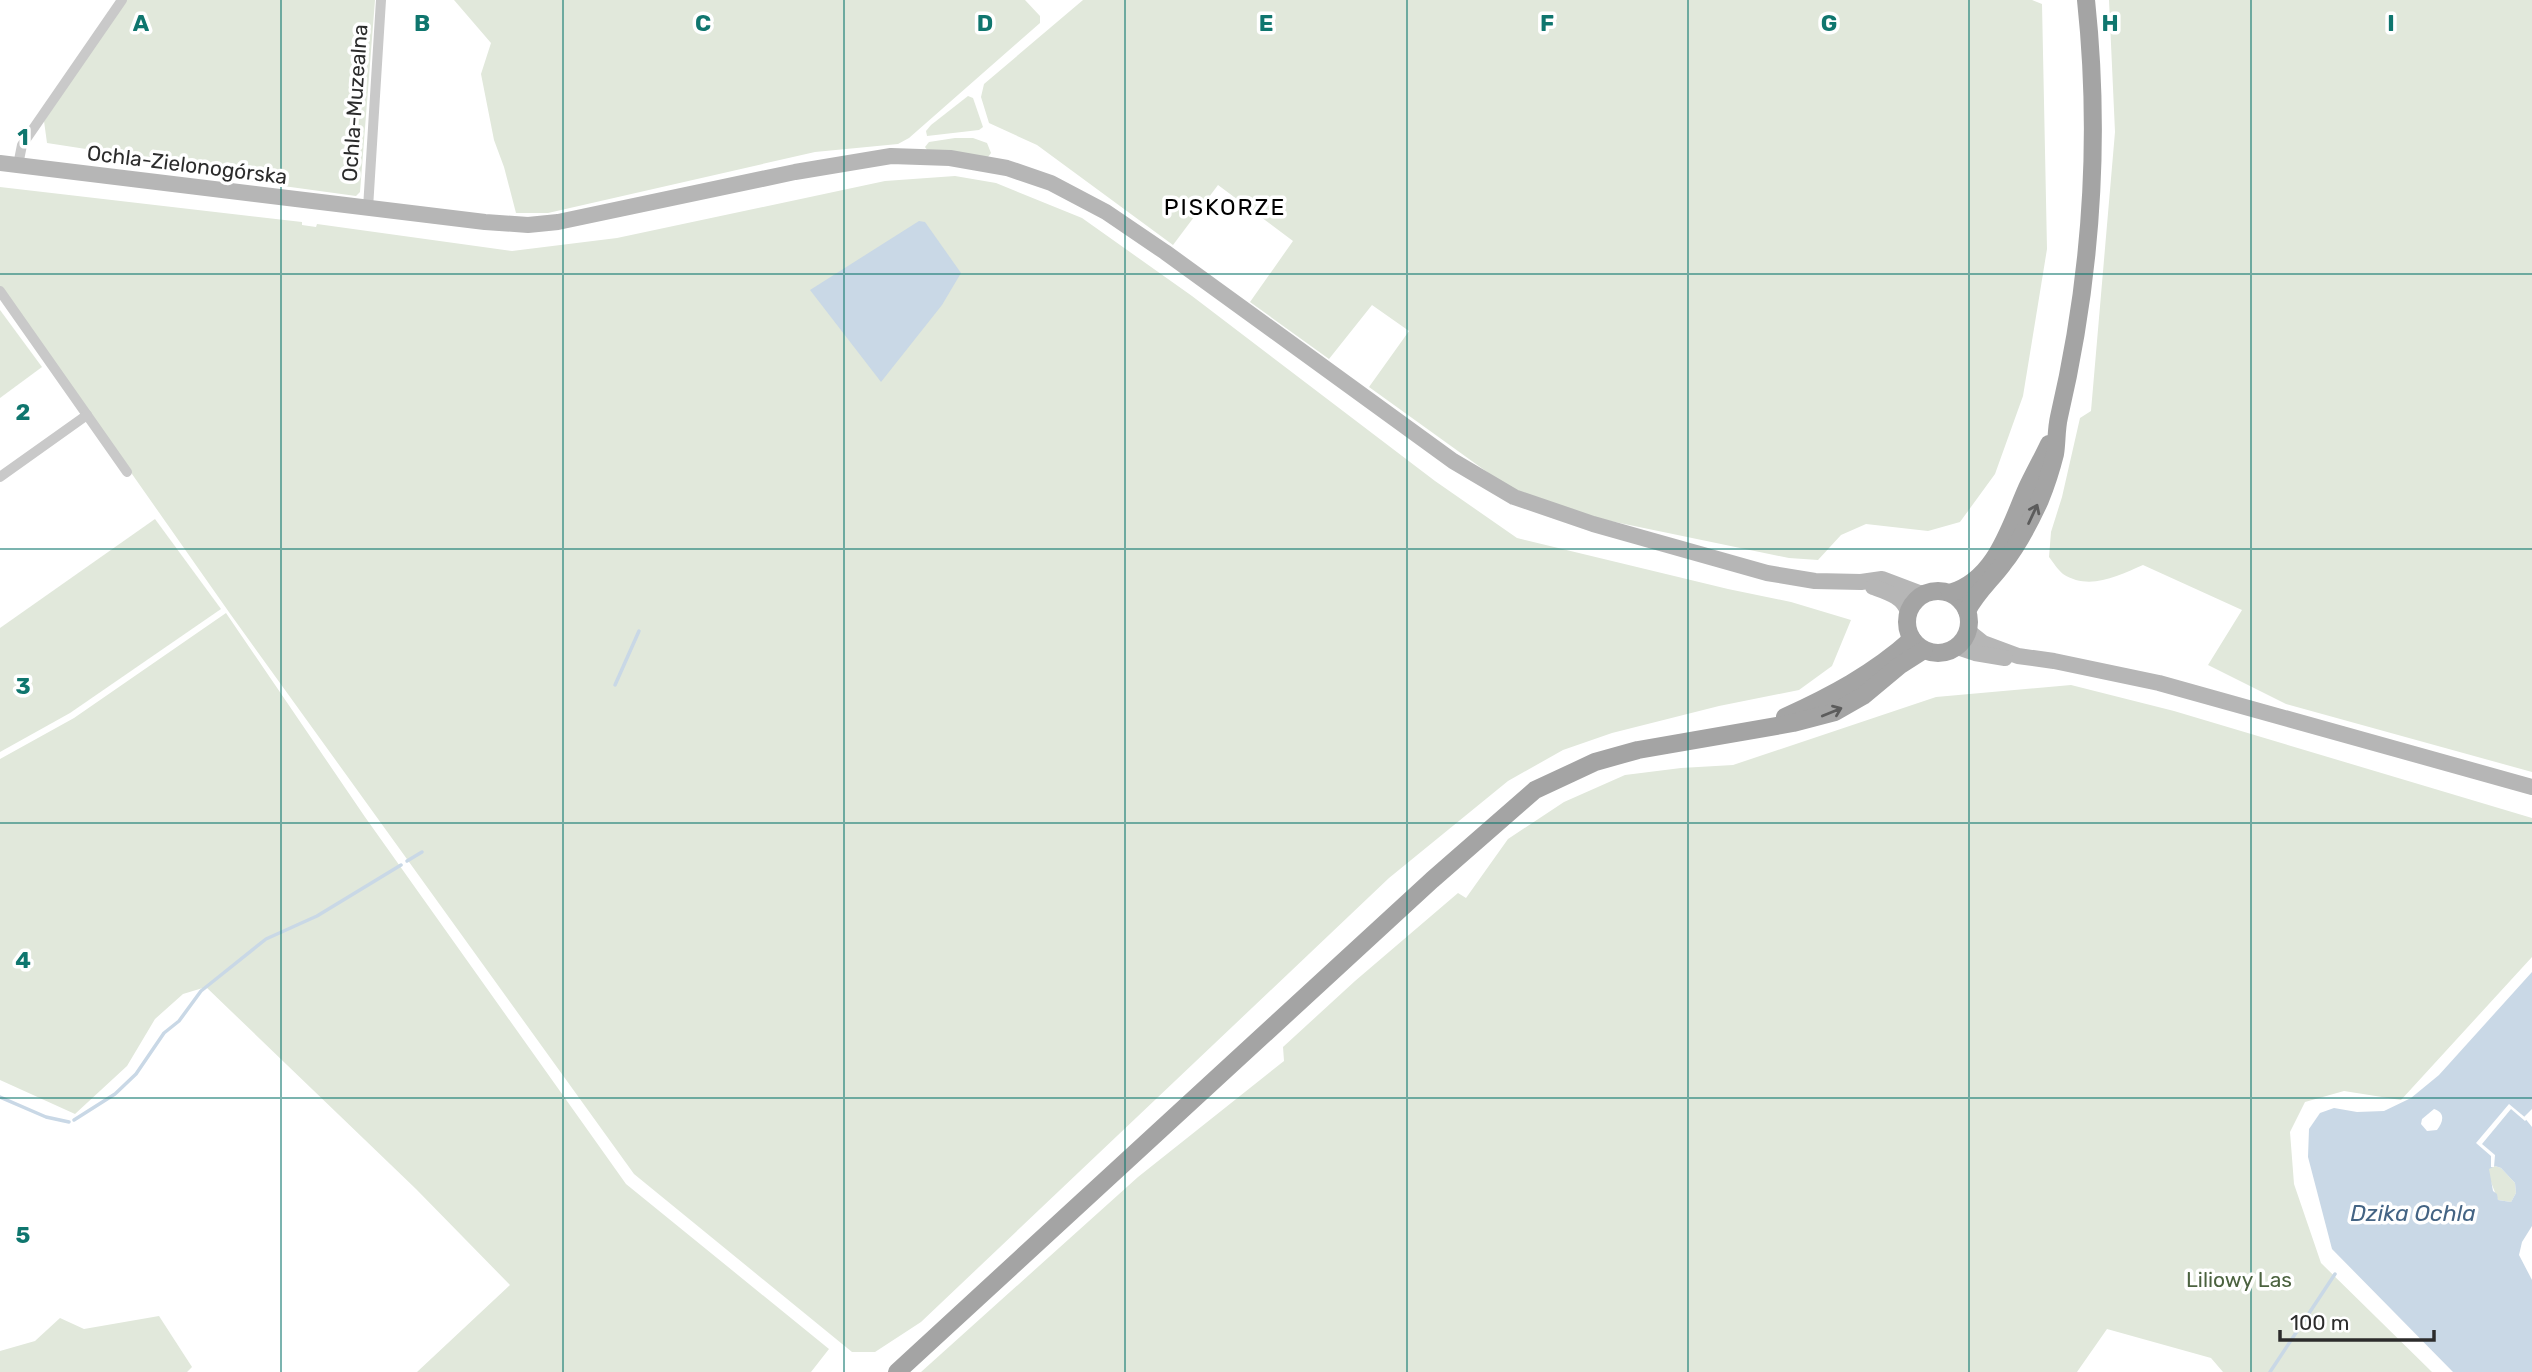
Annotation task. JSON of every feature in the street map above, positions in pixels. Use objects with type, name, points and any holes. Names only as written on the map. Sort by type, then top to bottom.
[{"type":"main road","points":[[1967,611],[2026,528],[2047,480],[2055,453],[2090,229],[2093,122],[2086,0]]},
{"type":"main road","points":[[1950,593],[1976,578],[2004,542],[2027,487],[2057,429]]},
{"type":"main road","points":[[897,1372],[1442,871],[1535,790],[1595,762],[1638,750],[1766,726],[1849,687],[1896,653],[1918,645],[1941,653],[1957,647],[1968,631],[1967,611],[1963,603],[1950,593],[1937,590],[1925,593],[1912,604],[1906,621],[1918,645]]},
{"type":"street","points":[[18,165],[22,145],[122,0]]},
{"type":"street","name":"Ochla-Muzealna","points":[[368,208],[381,0]]},
{"type":"street","name":"Ochla-Zielonogórska","points":[[0,163],[368,208],[535,225],[593,216],[795,172],[891,156],[950,158],[1007,168],[1051,183],[1106,212],[1165,251],[1462,467],[1514,497],[1593,524],[1767,573],[1815,581],[1861,582],[1882,579],[1925,593]]},
{"type":"street","points":[[0,291],[127,472]]},
{"type":"street","points":[[0,477],[87,415]]},
{"type":"street","points":[[1861,582],[1899,598],[1906,604],[1908,612]]},
{"type":"street","points":[[1968,631],[1983,643],[2018,656]]},
{"type":"street","points":[[1957,647],[1990,657],[2018,656],[2065,663],[2159,683],[2532,787]]},
{"type":"green space","points":[[126,0],[375,0],[360,192],[356,196],[239,180],[112,153],[47,143],[44,121]]},
{"type":"green space","points":[[454,0],[1025,0],[1040,16],[1040,23],[909,138],[898,144],[815,152],[548,213],[516,213],[494,140],[481,74],[491,43]]},
{"type":"green space","points":[[1083,0],[2032,0],[2042,4],[2047,249],[2023,396],[1995,474],[1960,522],[1928,531],[1866,524],[1841,535],[1818,560],[1789,558],[1533,505],[1369,387],[1409,331],[1372,305],[1329,359],[1250,302],[1293,241],[1218,185],[1173,245],[1037,145],[989,123],[981,97],[984,84]]},
{"type":"green space","points":[[2109,0],[2532,0],[2532,772],[2286,704],[2208,665],[2242,610],[2143,565],[2093,582],[2073,579],[2063,574],[2049,557],[2051,532],[2080,418],[2091,411],[2115,132]]},
{"type":"green space","points":[[968,96],[973,98],[983,127],[979,130],[927,136],[926,131],[931,125]]},
{"type":"green space","points":[[973,138],[987,143],[991,153],[988,157],[928,151],[925,147],[929,142]]},
{"type":"green space","points":[[955,176],[996,183],[1082,218],[1192,296],[1435,481],[1517,538],[1791,602],[1851,620],[1832,666],[1799,690],[1719,706],[1612,733],[1563,750],[1508,781],[1389,878],[921,1322],[875,1352],[852,1352],[634,1174],[231,615],[0,286],[0,187],[302,222],[302,225],[316,227],[317,224],[512,251],[617,238],[885,181]]},
{"type":"green space","points":[[0,310],[42,367],[0,398]]},
{"type":"green space","points":[[155,519],[221,609],[70,713],[0,752],[0,628]]},
{"type":"green space","points":[[226,613],[365,817],[626,1184],[829,1349],[811,1372],[417,1372],[510,1285],[416,1189],[206,987],[183,994],[155,1019],[127,1066],[75,1114],[0,1080],[0,759],[74,718]]},
{"type":"green space","name":"Liliowy Las","points":[[2071,685],[2174,711],[2532,818],[2532,957],[2401,1100],[2344,1091],[2305,1102],[2290,1132],[2294,1184],[2321,1263],[2432,1372],[2223,1372],[2211,1358],[2107,1329],[2077,1372],[921,1372],[1138,1177],[1284,1061],[1283,1047],[1355,981],[1458,893],[1466,898],[1508,839],[1564,802],[1625,775],[1733,765],[1936,697]]},
{"type":"green space","points":[[2489,1168],[2501,1168],[2515,1183],[2516,1193],[2511,1202],[2498,1200],[2489,1177]]},
{"type":"green space","points":[[159,1316],[192,1367],[187,1372],[0,1372],[0,1351],[35,1341],[60,1318],[84,1329]]},
{"type":"water","points":[[919,221],[925,222],[961,273],[942,305],[881,382],[810,290]]},
{"type":"water","name":"Dzika Ochla","points":[[2532,972],[2532,1109],[2524,1117],[2532,1127],[2532,1226],[2522,1242],[2519,1255],[2532,1280],[2532,1372],[2453,1372],[2332,1249],[2308,1157],[2309,1129],[2320,1113],[2334,1108],[2357,1112],[2384,1111],[2411,1098],[2439,1075]],"holes":[[[2434,1109],[2442,1115],[2442,1121],[2437,1130],[2427,1131],[2421,1124],[2422,1119]],[[2495,1166],[2501,1168],[2515,1183],[2516,1193],[2511,1202],[2498,1200],[2493,1191],[2489,1169]]]},
{"type":"pier","points":[[2509,1104],[2527,1119],[2525,1121],[2511,1109],[2482,1144],[2495,1155],[2494,1167],[2491,1167],[2491,1156],[2476,1143]]},
{"type":"waterway","points":[[615,685],[639,631]]},
{"type":"waterway","points":[[407,861],[422,852]]},
{"type":"waterway","points":[[74,1120],[115,1094],[136,1074],[164,1033],[179,1021],[201,991],[266,939],[317,916],[401,865]]},
{"type":"waterway","points":[[0,1097],[46,1117],[69,1122]]},
{"type":"waterway","points":[[2270,1372],[2335,1274]]},
{"type":"district","name":"PISKORZE","points":[[1225,207]]}]
